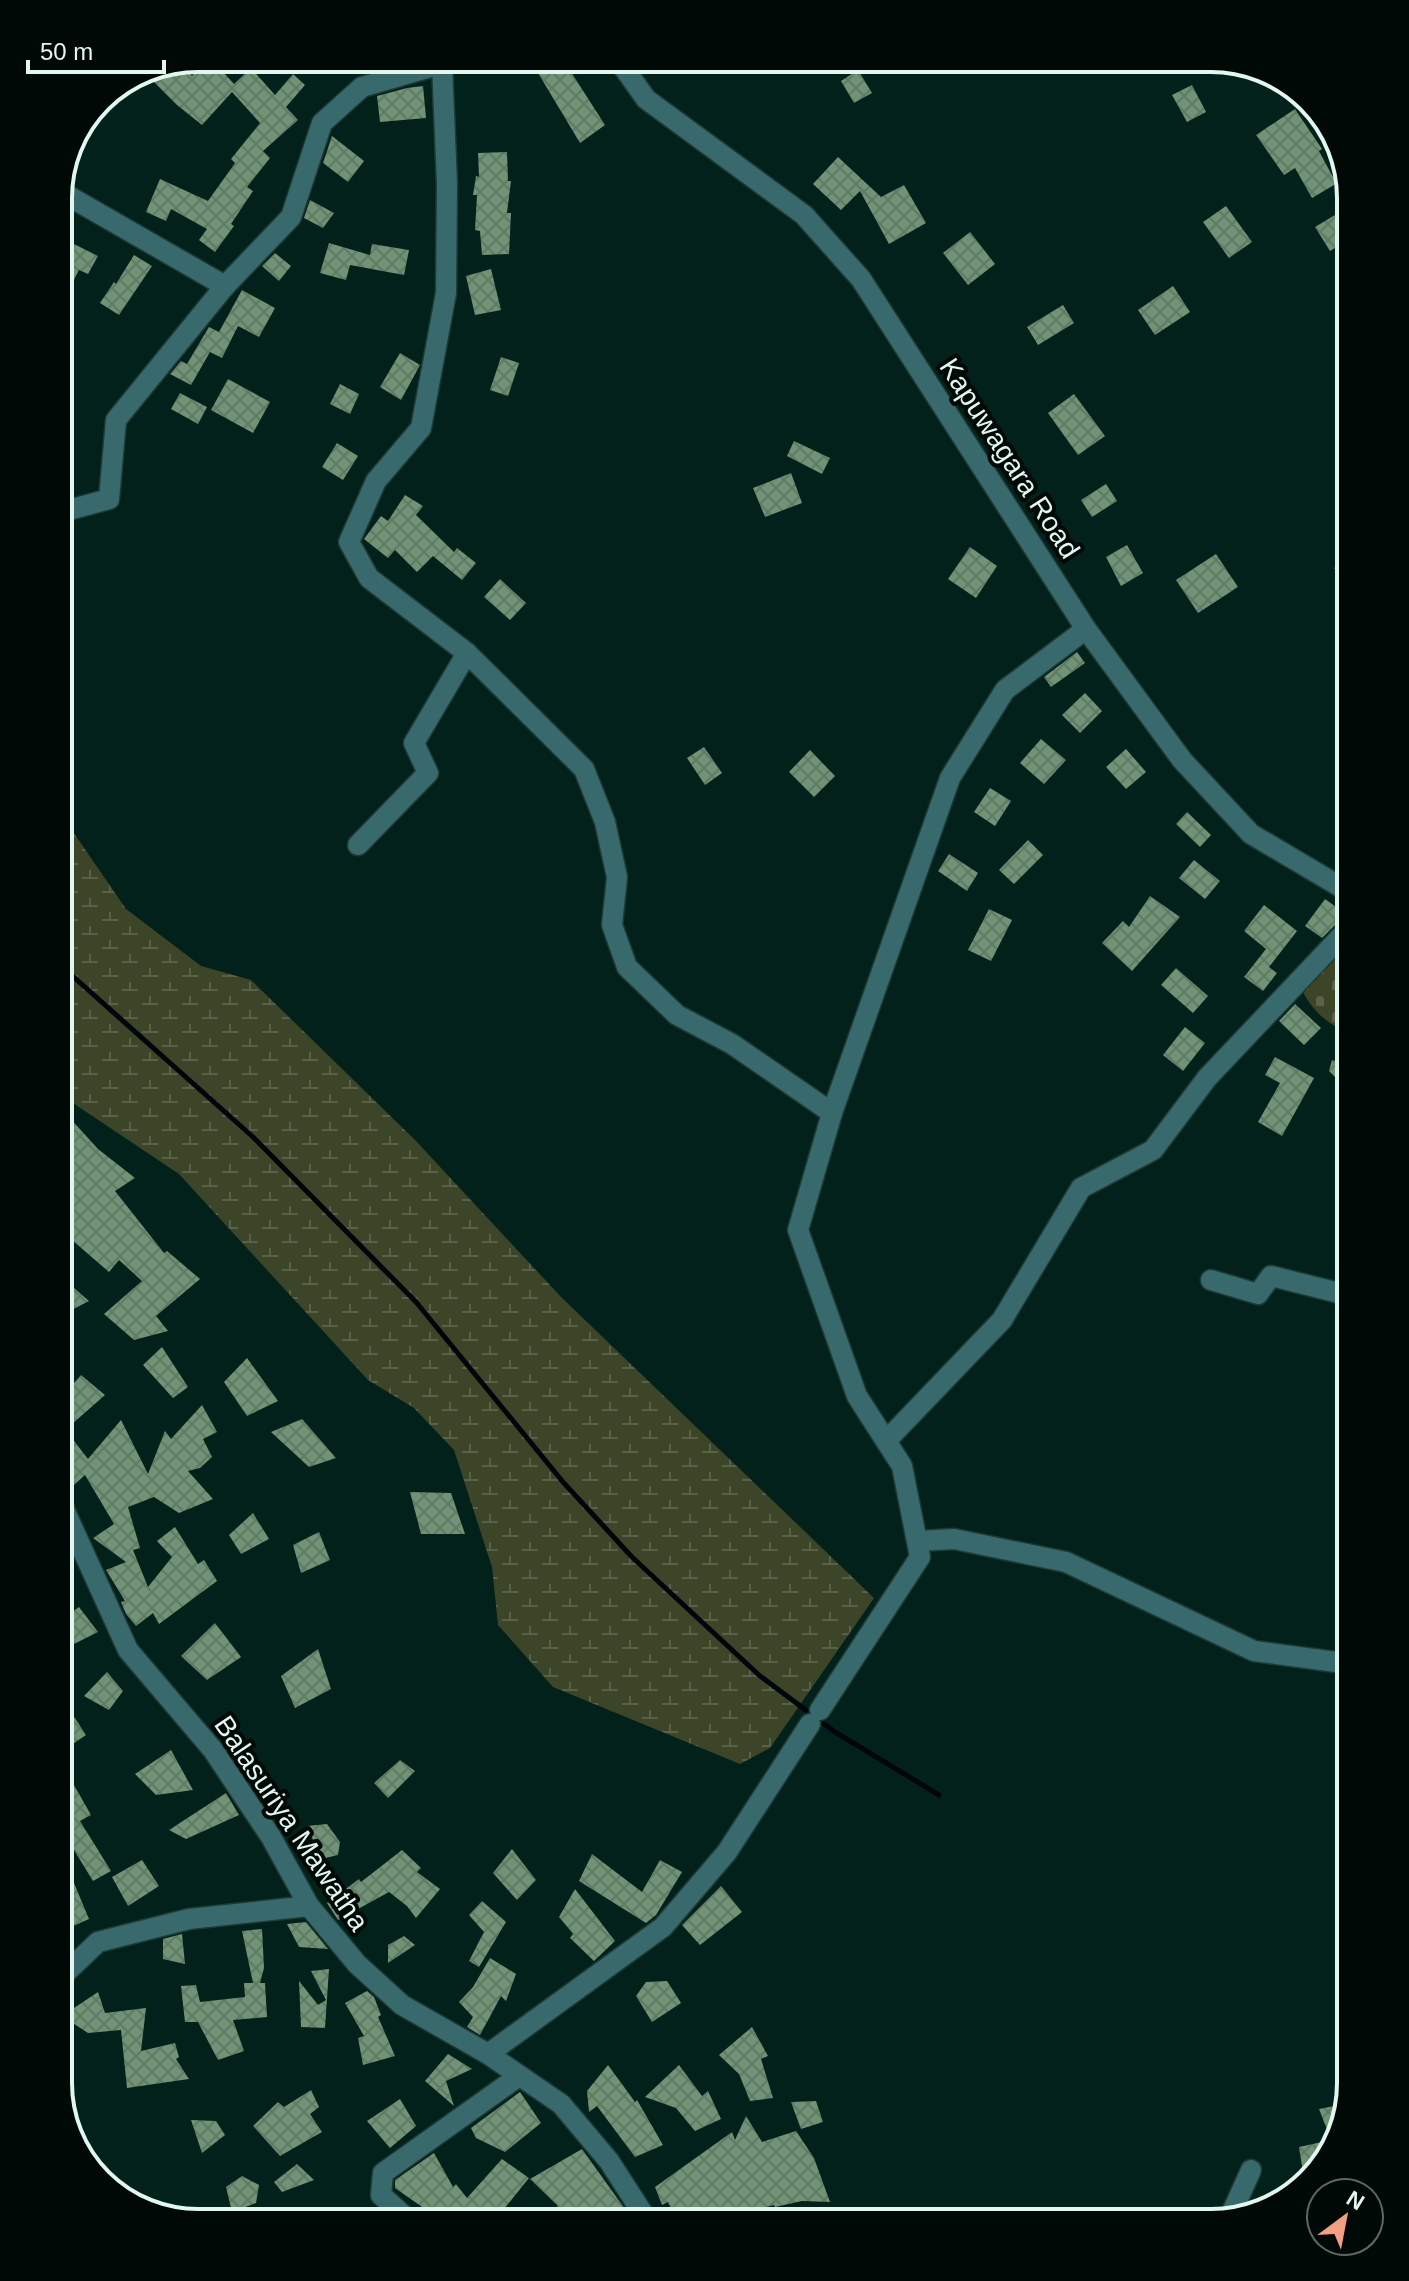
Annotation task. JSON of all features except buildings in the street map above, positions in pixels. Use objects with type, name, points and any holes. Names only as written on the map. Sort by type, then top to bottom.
[{"type":"street","points":[[72,509],[109,499],[116,420],[225,286],[291,217],[322,123],[362,87],[414,72]]},
{"type":"street","points":[[452,72],[446,293],[421,428],[376,481],[349,542],[369,578],[467,653],[584,769],[605,822],[617,877],[612,925],[627,967],[677,1015],[732,1044],[832,1113]]},
{"type":"street","name":"Kapuwagara Road","points":[[627,72],[646,99],[804,215],[861,279],[1086,629],[1182,760],[1251,834],[1337,885]]},
{"type":"street","points":[[72,198],[225,286]]},
{"type":"street","points":[[488,2054],[663,1927],[727,1852],[920,1557],[902,1466],[857,1396],[798,1230],[832,1113],[950,778],[1005,690],[1086,629]]},
{"type":"street","points":[[358,845],[428,773],[414,743],[467,653]]},
{"type":"street","points":[[886,1441],[1002,1320],[1081,1188],[1153,1150],[1207,1078],[1337,941]]},
{"type":"street","points":[[1211,1280],[1258,1294],[1271,1276],[1337,1292]]},
{"type":"street","name":"Balasuriya Mawatha","points":[[72,1527],[128,1650],[213,1750],[271,1837],[309,1906],[357,1964],[402,2005],[488,2054],[561,2104],[609,2161],[640,2209]]},
{"type":"street","points":[[918,1541],[954,1539],[1066,1562],[1254,1651],[1337,1662]]},
{"type":"street","points":[[72,1967],[98,1942],[189,1919],[309,1906]]},
{"type":"street","points":[[396,2209],[381,2195],[383,2173],[519,2076]]},
{"type":"street","points":[[1235,2207],[1251,2170]]},
{"type":"green space","points":[[72,830],[126,909],[201,966],[251,980],[416,1141],[561,1297],[874,1598],[770,1748],[740,1764],[553,1687],[498,1625],[492,1567],[454,1450],[414,1408],[368,1380],[179,1174],[72,1102]]},
{"type":"green space","points":[[1337,946],[1337,1027],[1320,1015],[1300,985]]},
{"type":"waterway","points":[[72,975],[253,1137],[416,1302],[563,1482],[632,1557],[760,1676],[835,1732],[939,1795]]}]
